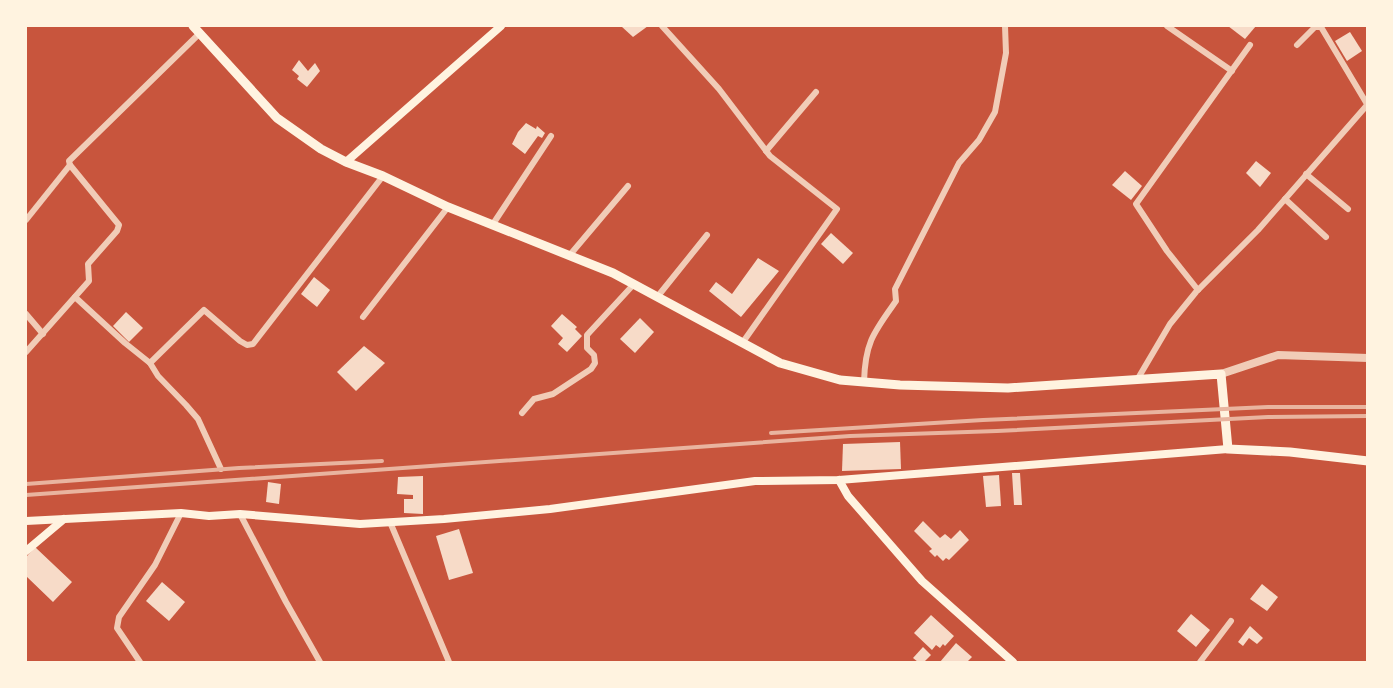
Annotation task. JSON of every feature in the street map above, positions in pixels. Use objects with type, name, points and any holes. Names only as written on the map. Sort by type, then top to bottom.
[{"type":"main road","points":[[346,162],[501,26]]},
{"type":"main road","points":[[197,29],[277,118],[321,149],[448,207],[613,273],[780,363],[840,380],[900,385],[1008,388],[1221,374],[1228,449]]},
{"type":"main road","points":[[26,521],[181,513],[209,516],[240,514],[360,524],[550,509],[755,481],[839,480],[1228,449],[1290,452],[1368,462]]},
{"type":"main road","points":[[839,480],[848,496],[922,581],[1012,662]]},
{"type":"main road","points":[[26,551],[64,519]]},
{"type":"street","points":[[662,26],[719,89],[766,151],[837,209],[743,342]]},
{"type":"street","points":[[864,382],[865,361],[872,334],[896,300],[895,290],[959,163],[979,140],[995,112],[1006,53],[1005,26]]},
{"type":"street","points":[[1167,26],[1232,71]]},
{"type":"street","points":[[1137,380],[1170,324],[1198,290],[1258,230],[1367,104],[1321,27],[1315,27],[1297,45]]},
{"type":"street","points":[[26,220],[70,165],[69,161],[197,29]]},
{"type":"street","points":[[1198,290],[1167,251],[1136,204],[1250,45]]},
{"type":"street","points":[[766,151],[816,92]]},
{"type":"street","points":[[493,224],[551,136]]},
{"type":"street","points":[[26,352],[89,280],[88,264],[117,231],[119,225],[70,165]]},
{"type":"street","points":[[1306,174],[1348,209]]},
{"type":"street","points":[[150,363],[204,310],[240,341],[248,345],[253,344],[383,176]]},
{"type":"street","points":[[569,256],[628,186]]},
{"type":"street","points":[[1285,199],[1326,237]]},
{"type":"street","points":[[363,317],[448,207]]},
{"type":"street","points":[[658,296],[707,235]]},
{"type":"street","points":[[522,413],[534,399],[554,394],[591,369],[595,363],[594,355],[587,348],[587,335],[634,284]]},
{"type":"street","points":[[75,297],[124,343],[150,363],[158,376],[198,419],[221,469]]},
{"type":"street","points":[[26,314],[43,334]]},
{"type":"street","points":[[1221,374],[1278,355],[1368,358]]},
{"type":"street","points":[[140,663],[117,628],[119,617],[155,565],[181,513]]},
{"type":"street","points":[[240,514],[320,663]]},
{"type":"street","points":[[390,522],[448,663]]},
{"type":"street","points":[[1200,663],[1231,621]]},
{"type":"building","points":[[621,26],[648,26],[633,37]]},
{"type":"building","points":[[1228,26],[1256,26],[1245,39]]},
{"type":"building","points":[[1350,32],[1362,51],[1347,61],[1335,41]]},
{"type":"building","points":[[299,60],[308,71],[315,63],[320,71],[307,87],[297,79],[299,76],[292,70]]},
{"type":"building","points":[[526,123],[536,129],[537,126],[545,133],[542,138],[538,136],[525,154],[512,144]]},
{"type":"building","points":[[1256,161],[1271,173],[1260,187],[1246,173]]},
{"type":"building","points":[[1125,171],[1142,186],[1131,200],[1112,185]]},
{"type":"building","points":[[831,233],[853,253],[843,264],[821,244]]},
{"type":"building","points":[[758,258],[779,271],[741,317],[709,291],[716,282],[732,294]]},
{"type":"building","points":[[314,277],[330,290],[317,307],[301,294]]},
{"type":"building","points":[[126,312],[143,328],[129,342],[113,326]]},
{"type":"building","points":[[562,314],[577,327],[575,329],[582,336],[567,352],[558,344],[563,338],[551,326]]},
{"type":"building","points":[[640,318],[654,332],[635,353],[620,339]]},
{"type":"building","points":[[364,346],[385,363],[356,391],[337,372]]},
{"type":"building","points":[[900,442],[901,469],[842,471],[843,444]]},
{"type":"building","points":[[1012,473],[1020,473],[1022,505],[1014,505]]},
{"type":"building","points":[[999,475],[1001,506],[986,507],[983,476]]},
{"type":"building","points":[[423,476],[423,514],[404,513],[404,499],[413,499],[413,495],[397,494],[398,477]]},
{"type":"building","points":[[268,482],[281,484],[279,504],[266,502]]},
{"type":"building","points":[[923,521],[940,538],[945,534],[951,539],[960,530],[969,540],[949,560],[946,558],[943,561],[929,551],[932,549],[914,531]]},
{"type":"building","points":[[459,529],[473,573],[449,580],[436,536]]},
{"type":"building","points":[[35,547],[72,582],[53,602],[26,576],[26,555]]},
{"type":"building","points":[[162,582],[185,602],[169,621],[146,601]]},
{"type":"building","points":[[1262,584],[1278,597],[1267,611],[1250,599]]},
{"type":"building","points":[[1191,614],[1210,630],[1196,647],[1177,631]]},
{"type":"building","points":[[931,615],[954,636],[945,646],[943,644],[940,648],[936,645],[932,650],[914,633]]},
{"type":"building","points":[[1250,626],[1263,638],[1257,644],[1249,638],[1243,646],[1238,642]]},
{"type":"building","points":[[956,643],[972,657],[967,662],[940,662]]},
{"type":"building","points":[[923,647],[931,655],[924,662],[918,662],[913,658]]},
{"type":"railway","points":[[771,433],[983,420],[1268,407],[1368,407]]},
{"type":"railway","points":[[26,495],[850,436],[1268,417],[1368,416]]},
{"type":"railway","points":[[26,484],[239,468],[382,461]]}]
